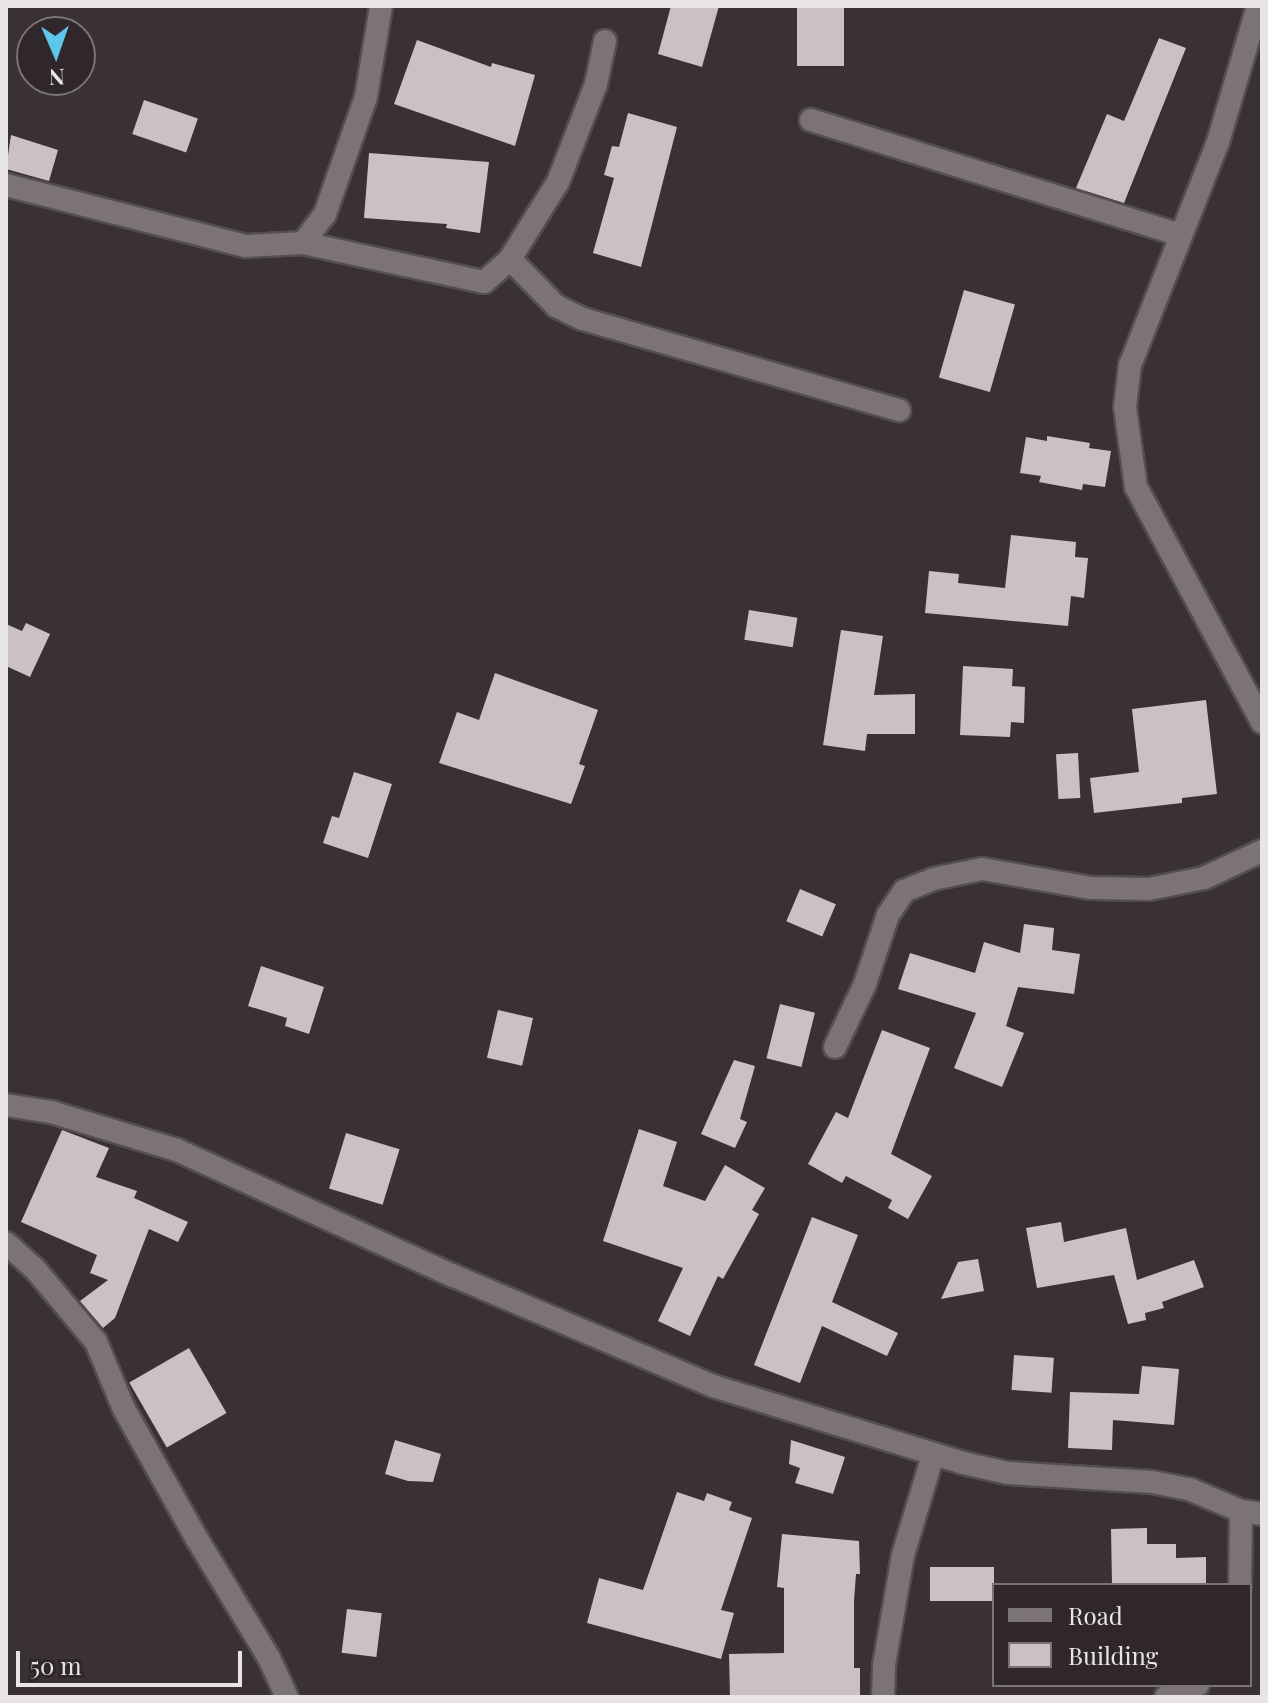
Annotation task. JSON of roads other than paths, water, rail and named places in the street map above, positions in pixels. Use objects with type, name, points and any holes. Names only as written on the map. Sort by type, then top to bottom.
[{"type":"street","points":[[303,243],[325,214],[366,97],[381,6]]},
{"type":"street","points":[[1258,6],[1218,142],[1130,365],[1125,407],[1136,487],[1262,722]]},
{"type":"street","points":[[6,185],[246,246],[303,243],[484,282],[510,259],[558,182],[596,84],[605,41]]},
{"type":"street","points":[[811,120],[1180,235]]},
{"type":"street","points":[[510,259],[556,306],[583,319],[899,410]]},
{"type":"street","points":[[835,1047],[865,984],[888,915],[904,891],[933,879],[982,869],[1091,888],[1149,889],[1204,878],[1262,851]]},
{"type":"street","points":[[6,1105],[51,1112],[177,1150],[454,1276],[713,1386],[933,1455],[1008,1473],[1152,1482],[1189,1489],[1252,1513],[1240,1583]]},
{"type":"street","points":[[6,1243],[35,1269],[96,1342],[124,1409],[269,1658],[287,1697]]},
{"type":"street","points":[[883,1697],[884,1665],[903,1555],[933,1455]]},
{"type":"street","points":[[1166,1697],[1193,1687]]}]
